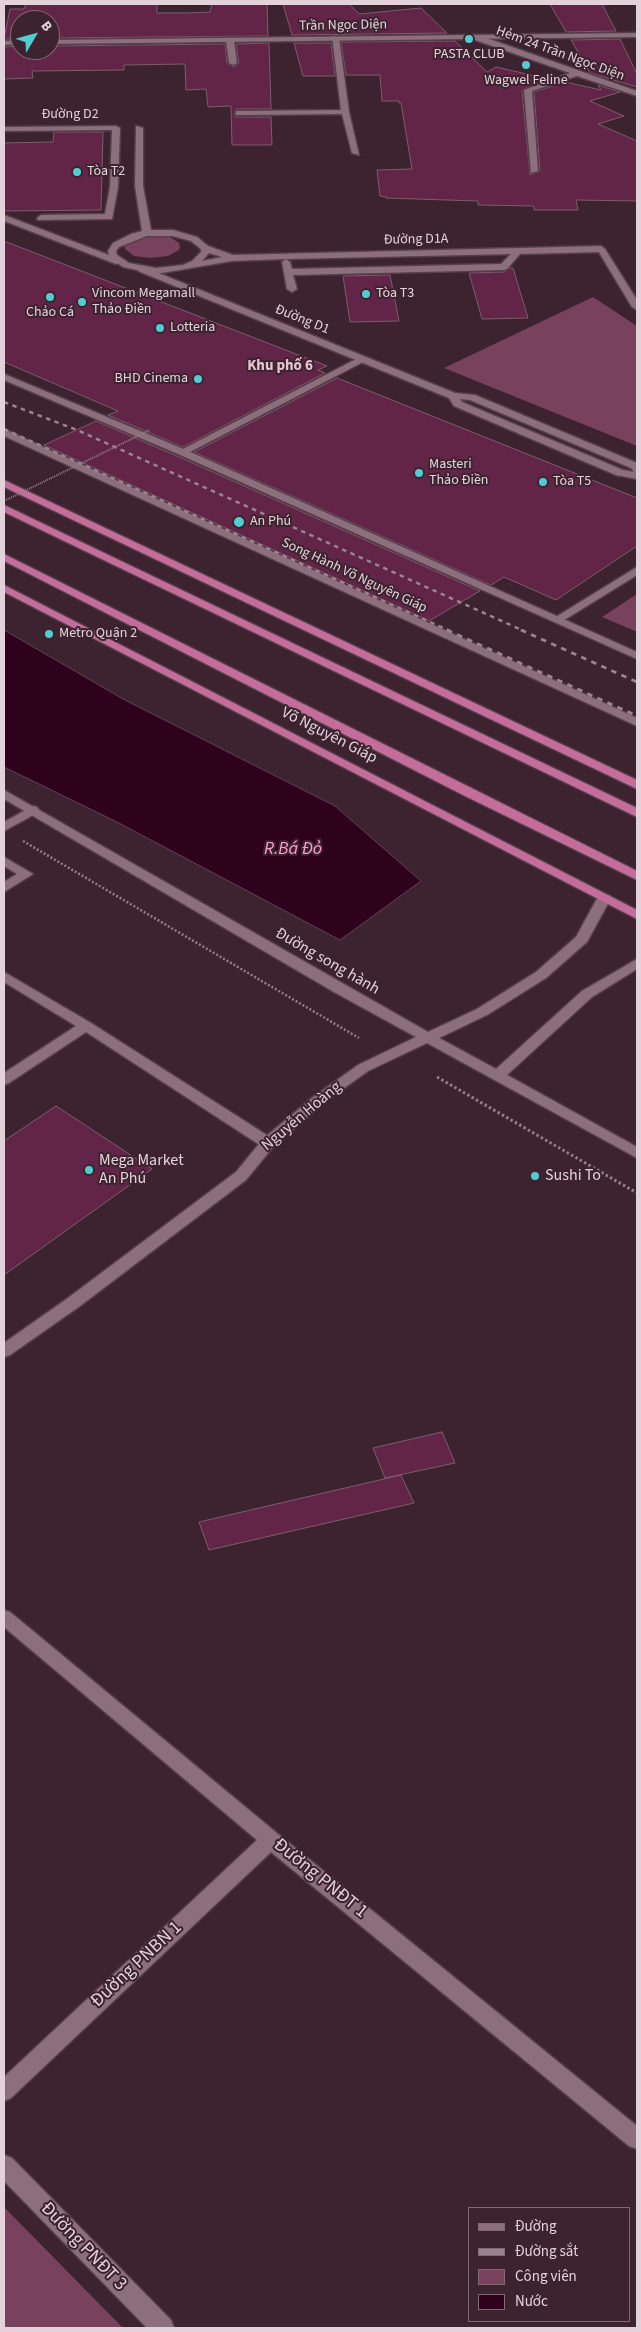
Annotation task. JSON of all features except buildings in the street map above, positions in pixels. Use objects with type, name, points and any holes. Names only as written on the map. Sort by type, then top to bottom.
[{"type":"highway","points":[[4,483],[637,785]]},
{"type":"highway","points":[[4,508],[637,813]]},
{"type":"highway","name":"Võ Nguyên Giáp","points":[[4,557],[637,876]]},
{"type":"highway","name":"Võ Nguyên Giáp","points":[[4,588],[637,915]]},
{"type":"street","name":"Trần Ngọc Diện","points":[[60,42],[637,35]]},
{"type":"street","name":"Hẻm 24 Trần Ngọc Diện","points":[[474,37],[637,94]]},
{"type":"street","points":[[335,38],[345,112],[356,153]]},
{"type":"street","points":[[230,40],[233,63]]},
{"type":"street","points":[[534,171],[528,90],[577,73]]},
{"type":"street","points":[[239,113],[345,112]]},
{"type":"street","name":"Đường D2","points":[[4,129],[116,128],[114,154]]},
{"type":"street","points":[[41,218],[109,216],[126,186],[139,128]]},
{"type":"street","points":[[118,262],[113,256],[112,251],[116,245],[134,236],[147,234],[114,154],[132,154]]},
{"type":"street","points":[[4,218],[141,269]]},
{"type":"street","name":"Đường D1A","points":[[147,234],[184,236],[194,239],[205,248],[232,258]]},
{"type":"street","points":[[185,267],[201,258],[205,253],[205,248]]},
{"type":"street","name":"Đường D1A","points":[[141,269],[171,270],[232,258],[601,249],[637,307]]},
{"type":"street","points":[[288,272],[504,267],[518,251]]},
{"type":"street","points":[[285,256],[292,289]]},
{"type":"street","name":"Đường D1","points":[[141,269],[453,396],[472,396],[635,466],[637,470]]},
{"type":"street","points":[[182,452],[362,359]]},
{"type":"street","points":[[4,377],[182,452],[637,656]]},
{"type":"street","name":"Đường D1","points":[[453,396],[458,404],[620,473],[637,476]]},
{"type":"street","name":"Song Hành Võ Nguyên Giáp","points":[[4,432],[637,722]]},
{"type":"street","points":[[557,620],[637,570]]},
{"type":"street","name":"Đường song hành","points":[[4,794],[330,984],[637,1153]]},
{"type":"street","points":[[4,827],[33,810]]},
{"type":"street","points":[[4,861],[26,874],[4,888]]},
{"type":"street","name":"Nguyễn Hoàng","points":[[4,1351],[74,1302],[241,1176],[268,1143],[317,1101],[363,1068],[500,1003],[541,975],[582,939],[604,898]]},
{"type":"street","points":[[497,1076],[587,994],[637,962]]},
{"type":"street","points":[[4,976],[86,1026],[268,1143]]},
{"type":"street","points":[[4,1080],[86,1026]]},
{"type":"street","name":"Đường PNĐT 1","points":[[4,1617],[271,1840],[637,2139]]},
{"type":"street","name":"Đường PNBN 1","points":[[4,2091],[271,1840]]},
{"type":"street","name":"Đường PNĐT 3","points":[[4,2166],[163,2328]]},
{"type":"path","points":[[4,501],[150,430]]},
{"type":"path","points":[[21,840],[359,1038]]},
{"type":"path","points":[[437,1078],[637,1193]]},
{"type":"green space","points":[[152,235],[170,237],[179,243],[179,250],[168,256],[151,258],[134,256],[125,249],[124,245],[128,241]]},
{"type":"green space","points":[[593,297],[637,326],[637,446],[444,368]]},
{"type":"green space","points":[[637,594],[637,632],[602,617]]},
{"type":"green space","points":[[4,2207],[123,2328],[4,2328]]},
{"type":"water","name":"R.Bá Đỏ","points":[[4,630],[123,699],[335,806],[421,881],[340,940],[117,822],[4,767]]},
{"type":"railway","points":[[4,402],[77,430],[524,631]]},
{"type":"railway","points":[[4,429],[450,631]]},
{"type":"railway","points":[[447,630],[637,716]]},
{"type":"railway","points":[[521,630],[637,682]]},
{"type":"place","name":"PASTA CLUB","points":[[469,39]]},
{"type":"place","name":"Wagwel Feline","points":[[526,65]]},
{"type":"place","name":"Tòa T2","points":[[77,172]]},
{"type":"place","name":"Tòa T3","points":[[366,294]]},
{"type":"place","name":"Chảo Cá","points":[[50,297]]},
{"type":"place","name":"Vincom Megamall Thảo Điền","points":[[82,302]]},
{"type":"place","name":"Lotteria","points":[[160,328]]},
{"type":"place","name":"BHD Cinema","points":[[198,379]]},
{"type":"place","name":"Masteri Thảo Điền","points":[[419,473]]},
{"type":"place","name":"Tòa T5","points":[[543,482]]},
{"type":"place","name":"An Phú","points":[[239,522]]},
{"type":"place","name":"Metro Quận 2","points":[[49,634]]},
{"type":"place","name":"Mega Market An Phú","points":[[89,1170]]},
{"type":"place","name":"Sushi To","points":[[535,1176]]},
{"type":"district","name":"Khu phố 6","points":[[280,367]]}]
